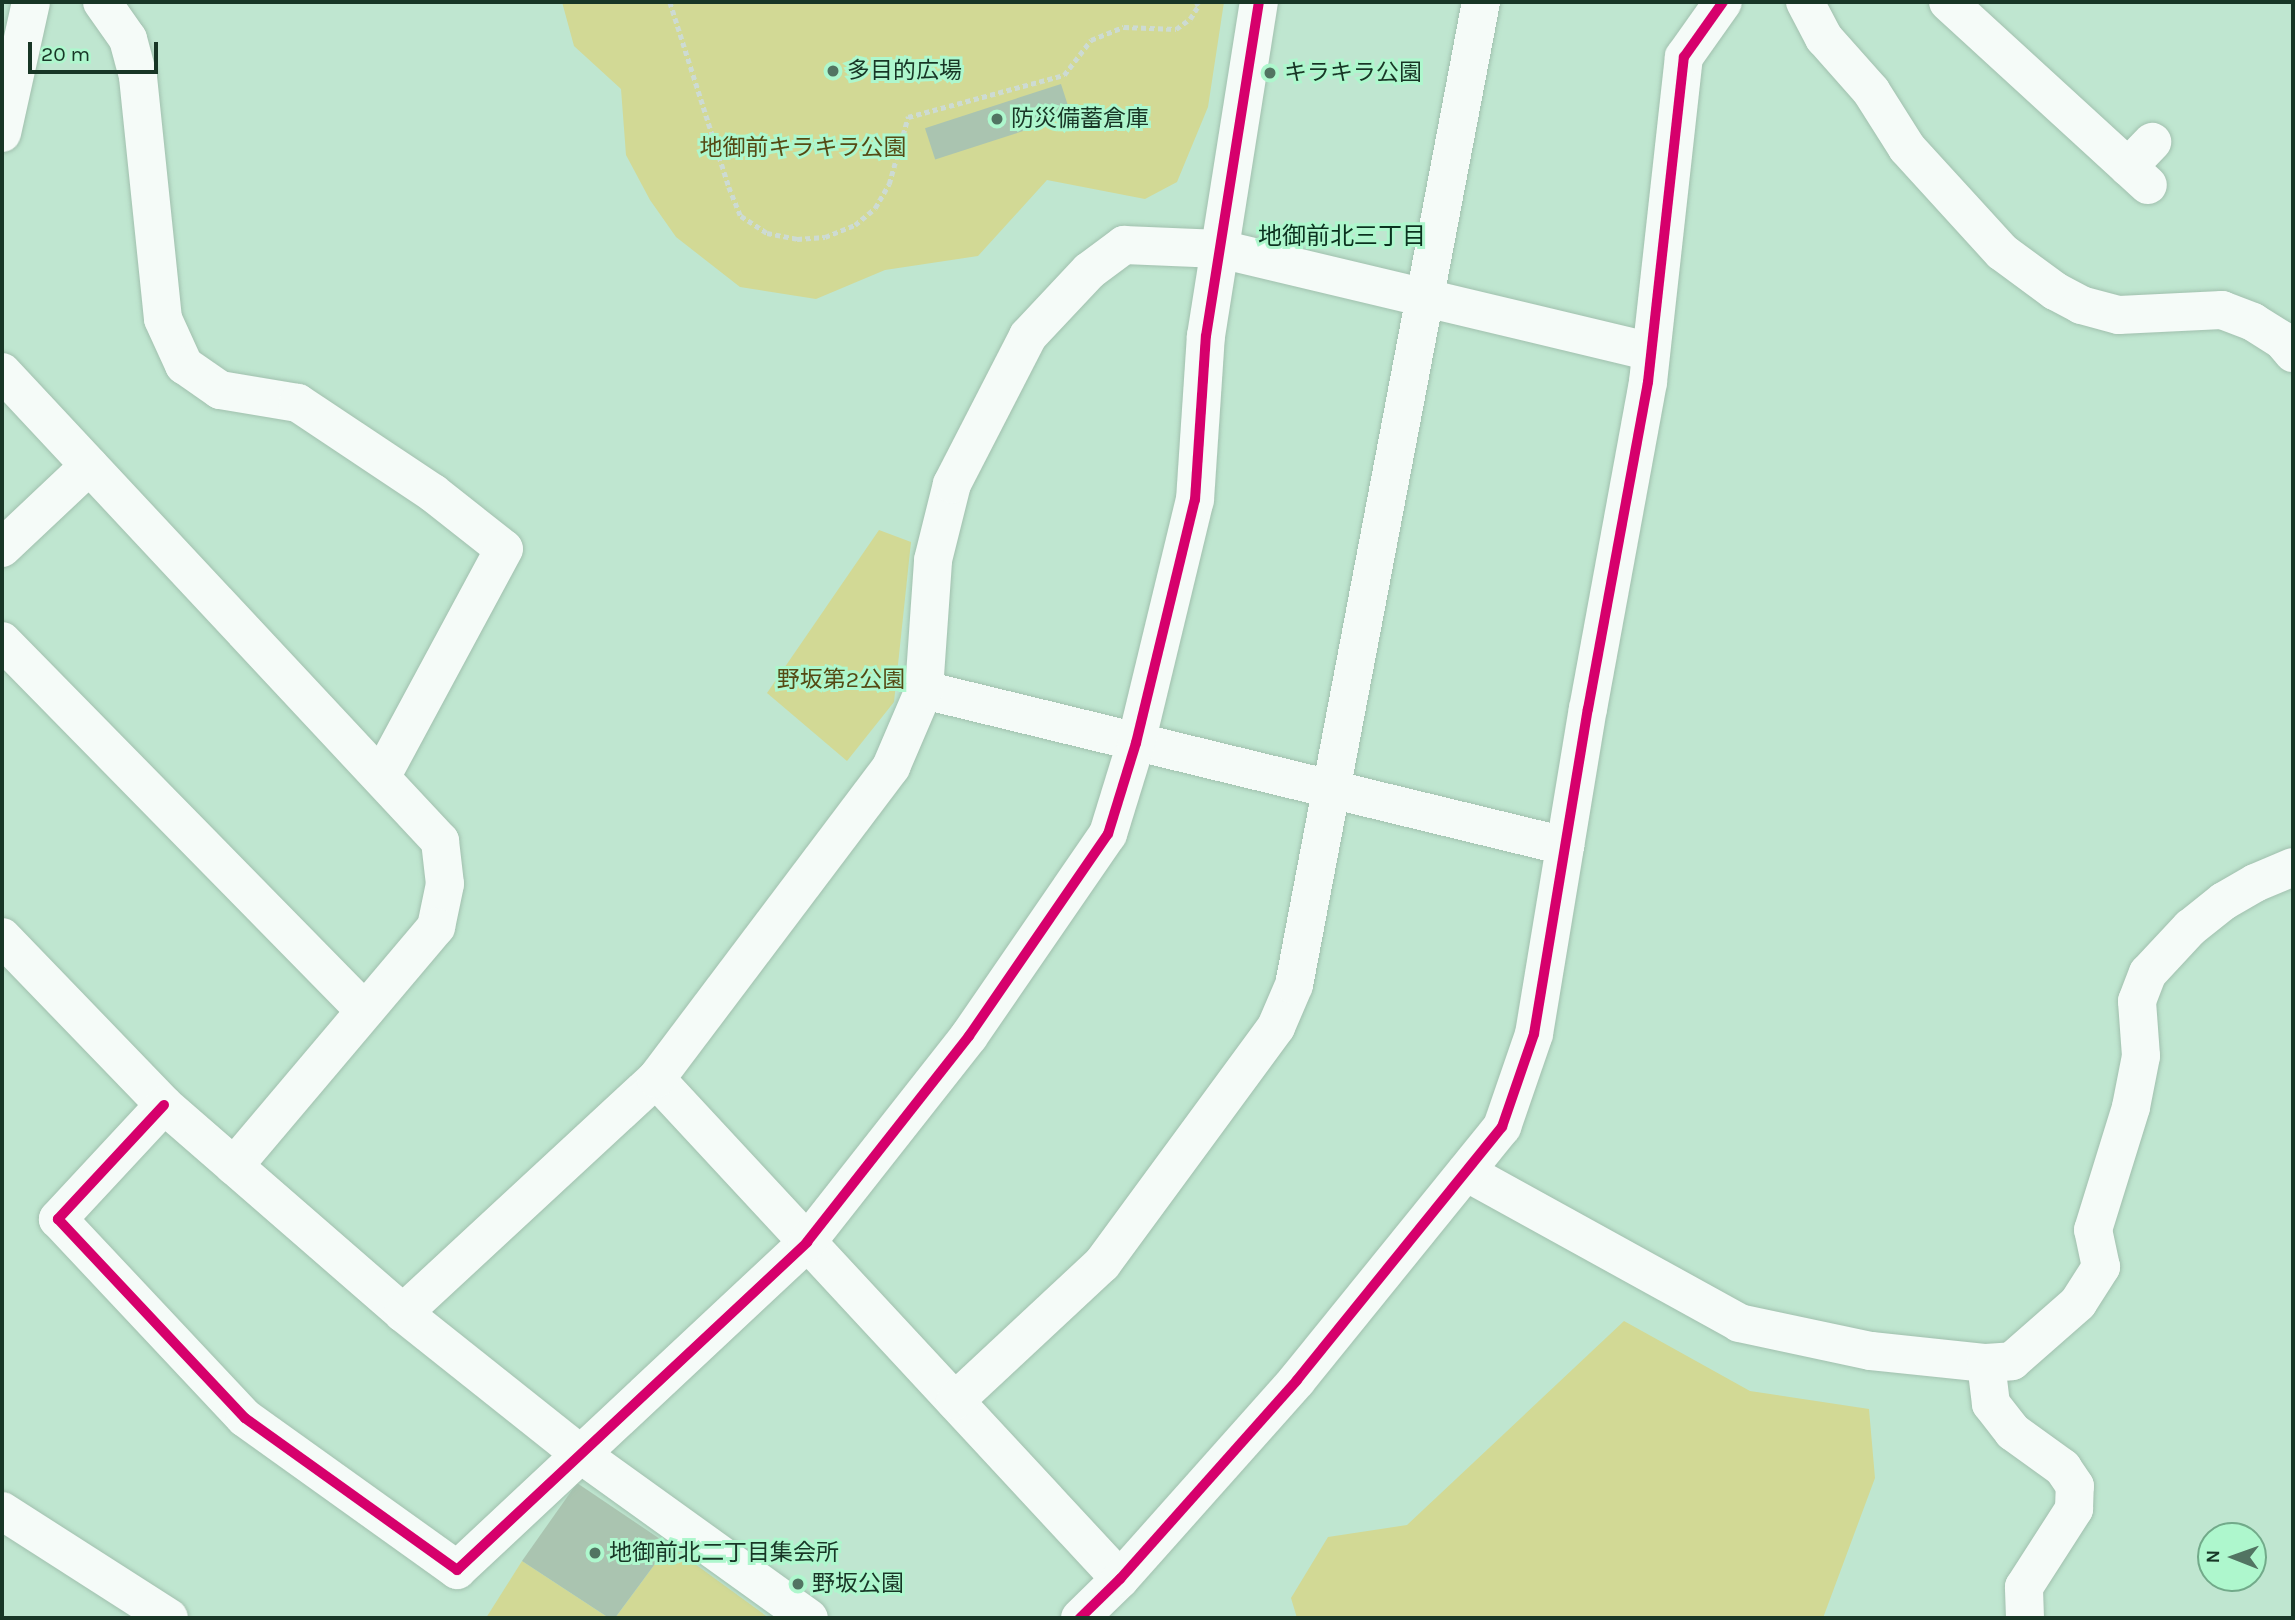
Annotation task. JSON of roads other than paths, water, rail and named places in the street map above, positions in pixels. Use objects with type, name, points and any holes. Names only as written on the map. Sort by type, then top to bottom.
[{"type":"street","points":[[2,133],[31,2]]},
{"type":"street","points":[[102,2],[128,39],[138,77],[163,319],[184,365],[220,390],[298,402],[433,493],[504,549],[380,777]]},
{"type":"street","points":[[164,1105],[58,1219],[245,1418],[457,1570],[807,1242],[969,1035],[1108,834],[1136,743],[1195,500],[1206,336],[1259,2]]},
{"type":"street","points":[[955,1401],[1102,1264],[1276,1027],[1294,985],[1481,2]]},
{"type":"street","points":[[1080,1618],[1120,1579],[1297,1380],[1502,1127],[1534,1034],[1651,352],[1684,57],[1723,2]]},
{"type":"street","points":[[1805,2],[1824,38],[1871,91],[1914,157],[2002,252],[2055,291],[2081,305],[2119,315],[2222,310],[2253,322],[2281,340],[2293,353]]},
{"type":"street","points":[[1948,2],[2143,165]]},
{"type":"street","points":[[403,1313],[656,1079],[891,767],[924,690],[933,560],[952,484],[1028,336],[1089,271],[1124,245],[1220,249],[1651,352]]},
{"type":"street","points":[[2,372],[440,841],[444,884],[436,927],[234,1166]]},
{"type":"street","points":[[2,548],[89,466]]},
{"type":"street","points":[[2,641],[365,1011]]},
{"type":"street","points":[[924,690],[1565,846]]},
{"type":"street","points":[[1466,1172],[1739,1323],[1871,1351],[1986,1363],[2012,1361],[2078,1303],[2101,1267],[2093,1230],[2131,1107],[2141,1056],[2137,1001],[2148,973],[2190,928],[2224,901],[2255,883],[2293,867]]},
{"type":"street","points":[[2,937],[164,1105],[403,1313],[579,1454],[809,1618]]},
{"type":"street","points":[[656,1079],[1120,1579]]},
{"type":"street","points":[[1986,1363],[1991,1404],[2013,1432],[2063,1468],[2075,1486],[2074,1509],[2024,1587],[2025,1618]]},
{"type":"street","points":[[2,1511],[169,1618]]},
{"type":"place","name":"多目的広場","points":[[833,71]]},
{"type":"place","name":"キラキラ公園","points":[[1270,73]]},
{"type":"place","name":"防災備蓄倉庫","points":[[997,119]]},
{"type":"place","name":"地御前北二丁目集会所","points":[[595,1553]]},
{"type":"place","name":"野坂公園","points":[[798,1584]]},
{"type":"district","name":"地御前北三丁目","points":[[1342,237]]},
{"type":"park label","name":"地御前キラキラ公園","points":[[803,148]]},
{"type":"park label","name":"野坂第2公園","points":[[841,680]]}]
